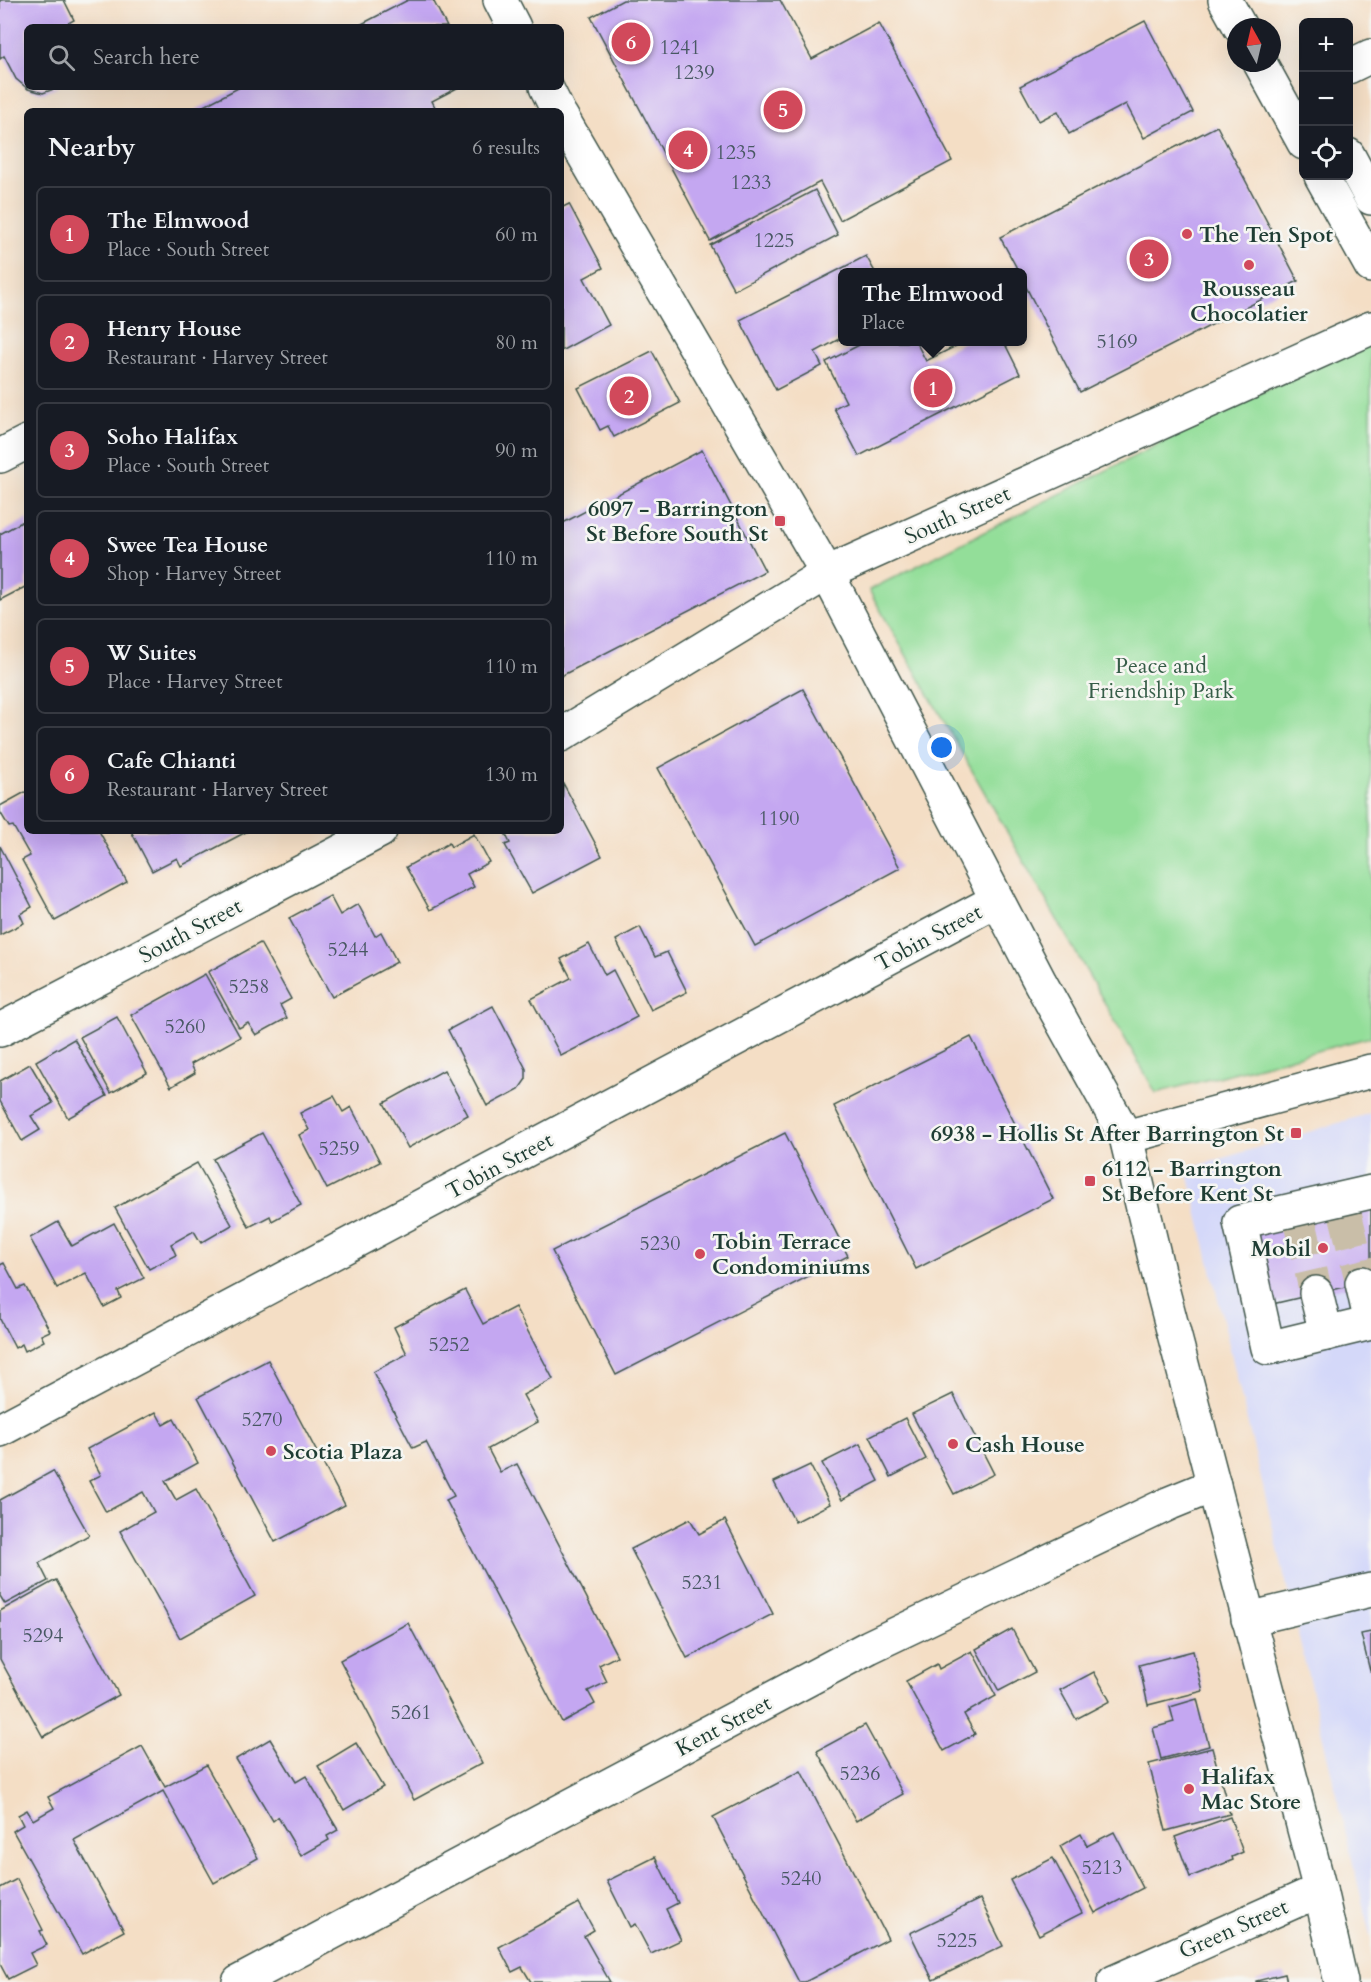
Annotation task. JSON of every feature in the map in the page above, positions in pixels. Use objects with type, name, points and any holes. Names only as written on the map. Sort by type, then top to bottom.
[{"type":"street","points":[[500,0],[512,24]]},
{"type":"street","points":[[1353,65],[1371,56]]},
{"type":"street","points":[[1269,72],[1293,96],[1300,126]]},
{"type":"street","points":[[548,90],[556,108]]},
{"type":"street","points":[[566,137],[826,573],[997,900],[1126,1137],[1162,1288],[1320,1890],[1341,1982]]},
{"type":"street","points":[[1353,164],[1371,198]]},
{"type":"street","points":[[1323,180],[1371,266]]},
{"type":"street","name":"South Street","points":[[564,733],[826,573],[1371,328]]},
{"type":"street","points":[[0,456],[24,444]]},
{"type":"street","name":"South Street","points":[[0,1030],[374,834]]},
{"type":"street","name":"Tobin Street","points":[[0,1430],[997,900]]},
{"type":"street","points":[[1126,1137],[1371,1071]]},
{"type":"street","points":[[1352,1201],[1299,1216],[1240,1222],[1268,1348],[1371,1323],[1362,1283]]},
{"type":"street","points":[[1316,1293],[1326,1334]]},
{"type":"street","name":"Kent Street","points":[[239,1982],[869,1647],[1170,1503],[1214,1485]]},
{"type":"street","points":[[1248,1619],[1371,1590]]},
{"type":"street","name":"Green Street","points":[[1114,1982],[1320,1890]]},
{"type":"shaded area","points":[[1371,1113],[1371,1939],[1187,1169]]},
{"type":"green space","name":"Peace and Friendship Park","points":[[1371,337],[1371,1037],[1156,1093],[869,590]]},
{"type":"building","points":[[0,0],[64,0],[74,20],[67,24],[24,24],[24,86],[16,79],[4,56],[0,59]]},
{"type":"building","points":[[408,0],[433,0],[445,24],[362,24]]},
{"type":"building","points":[[623,0],[780,0],[812,59],[879,23],[952,161],[840,220],[820,182],[710,241],[591,17]]},
{"type":"building","points":[[1145,21],[1193,112],[1144,138],[1126,104],[1069,134],[1058,111],[1039,121],[1020,86]]},
{"type":"building","points":[[32,90],[51,90],[43,93]]},
{"type":"building","points":[[234,90],[453,90],[432,101],[436,108],[200,108]]},
{"type":"building","points":[[1217,126],[1298,281],[1080,392],[1027,289],[1027,268],[1017,268],[1000,237]]},
{"type":"building","points":[[815,190],[838,235],[734,290],[710,245]]},
{"type":"building","points":[[569,204],[603,268],[584,278],[609,325],[564,349],[564,206]]},
{"type":"building","points":[[866,256],[873,268],[842,268]]},
{"type":"building","points":[[838,270],[838,340],[815,352],[822,366],[776,390],[740,320]]},
{"type":"building","points":[[857,346],[918,346],[926,361],[956,346],[1006,346],[1020,374],[859,456],[834,408],[846,402],[826,362]]},
{"type":"building","points":[[652,351],[680,403],[614,437],[608,426],[600,430],[578,388]]},
{"type":"building","points":[[702,450],[765,571],[564,674],[564,522]]},
{"type":"building","points":[[24,521],[24,588],[0,600],[0,534]]},
{"type":"building","points":[[803,689],[900,868],[755,946],[658,768]]},
{"type":"building","points":[[564,785],[602,856],[532,893],[505,845],[510,843],[506,834],[564,834]]},
{"type":"building","points":[[24,793],[24,834],[101,834],[127,882],[55,921],[22,860],[30,856],[13,826],[9,827],[0,812],[0,806]]},
{"type":"building","points":[[133,834],[242,834],[181,866],[177,858],[152,871]]},
{"type":"building","points":[[474,834],[489,862],[467,874],[474,887],[430,910],[406,867],[449,843],[451,847]]},
{"type":"building","points":[[0,846],[32,907],[20,914],[24,923],[0,935]]},
{"type":"building","points":[[330,896],[340,915],[358,904],[375,936],[381,932],[397,962],[332,997],[289,918]]},
{"type":"building","points":[[640,927],[655,957],[667,952],[687,992],[651,1010],[616,940]]},
{"type":"building","points":[[260,943],[291,999],[280,1005],[287,1018],[256,1035],[248,1023],[239,1028],[208,972]]},
{"type":"building","points":[[589,944],[605,975],[613,970],[637,1017],[561,1056],[531,999],[571,978],[561,959]]},
{"type":"building","points":[[205,974],[240,1037],[191,1064],[195,1073],[171,1087],[131,1015]]},
{"type":"building","points":[[493,1006],[526,1069],[526,1079],[519,1089],[487,1106],[448,1030]]},
{"type":"building","points":[[117,1017],[147,1073],[111,1093],[80,1037]]},
{"type":"building","points":[[971,1037],[1053,1199],[916,1269],[834,1106]]},
{"type":"building","points":[[74,1039],[107,1096],[68,1118],[36,1061]]},
{"type":"building","points":[[30,1064],[53,1103],[31,1116],[40,1130],[22,1141],[0,1101],[0,1081]]},
{"type":"building","points":[[444,1070],[468,1115],[408,1148],[384,1103]]},
{"type":"building","points":[[334,1096],[343,1112],[351,1107],[380,1162],[327,1189],[299,1135],[309,1130],[300,1113]]},
{"type":"building","points":[[262,1133],[301,1205],[272,1221],[270,1216],[249,1227],[213,1159]]},
{"type":"building","name":"Tobin Terrace Condominiums","points":[[785,1133],[848,1256],[616,1375],[552,1251]]},
{"type":"building","points":[[197,1163],[232,1225],[201,1243],[194,1231],[171,1244],[176,1255],[149,1269],[115,1208]]},
{"type":"building","points":[[1371,1207],[1371,1281],[1268,1305],[1252,1234]]},
{"type":"building","points":[[58,1222],[72,1246],[114,1223],[144,1278],[118,1291],[121,1298],[104,1307],[86,1273],[57,1288],[30,1238]]},
{"type":"building","points":[[4,1263],[18,1289],[25,1286],[50,1331],[41,1335],[44,1341],[25,1351],[22,1344],[15,1348],[0,1319],[0,1265]]},
{"type":"building","points":[[465,1290],[483,1324],[515,1307],[553,1379],[523,1395],[538,1422],[488,1449],[500,1472],[517,1464],[617,1656],[599,1665],[607,1682],[588,1691],[595,1704],[562,1722],[446,1500],[454,1496],[426,1442],[413,1448],[373,1372],[407,1354],[394,1327]]},
{"type":"building","name":"Scotia Plaza","points":[[268,1360],[345,1505],[275,1542],[198,1397]]},
{"type":"building","name":"Cash House","points":[[953,1394],[994,1474],[954,1494],[912,1414]]},
{"type":"building","points":[[156,1412],[163,1425],[174,1419],[198,1463],[165,1481],[176,1500],[196,1489],[255,1596],[180,1638],[120,1531],[154,1512],[143,1492],[106,1512],[89,1481],[101,1475],[87,1449]]},
{"type":"building","points":[[905,1418],[926,1459],[891,1477],[870,1436]]},
{"type":"building","points":[[860,1444],[879,1481],[842,1500],[822,1463]]},
{"type":"building","points":[[810,1465],[830,1504],[795,1522],[774,1482]]},
{"type":"building","points":[[53,1471],[89,1535],[39,1563],[48,1581],[5,1604],[0,1596],[0,1500]]},
{"type":"building","points":[[690,1519],[699,1534],[725,1520],[773,1614],[687,1658],[631,1549]]},
{"type":"building","points":[[56,1580],[119,1695],[43,1737],[0,1659],[0,1611]]},
{"type":"building","points":[[408,1623],[482,1763],[414,1800],[340,1660]]},
{"type":"building","points":[[1012,1629],[1035,1672],[999,1691],[976,1649]]},
{"type":"building","points":[[1371,1632],[1371,1671],[1370,1671],[1361,1634]]},
{"type":"building","points":[[972,1651],[996,1696],[964,1714],[975,1734],[944,1751],[906,1681],[937,1664],[939,1669]]},
{"type":"building","points":[[1193,1651],[1203,1691],[1148,1705],[1139,1665]]},
{"type":"building","points":[[1094,1672],[1110,1701],[1076,1719],[1060,1690]]},
{"type":"building","points":[[1197,1699],[1209,1746],[1161,1759],[1153,1728],[1174,1722],[1170,1707]]},
{"type":"building","points":[[865,1725],[903,1794],[856,1821],[817,1751]]},
{"type":"building","points":[[270,1739],[296,1782],[306,1776],[338,1830],[327,1836],[329,1840],[301,1856],[278,1817],[273,1821],[236,1759]]},
{"type":"building","points":[[356,1743],[383,1787],[344,1810],[318,1766]]},
{"type":"building","points":[[142,1746],[165,1787],[206,1765],[258,1858],[214,1883],[163,1791],[74,1840],[124,1931],[82,1954],[13,1831],[23,1825],[18,1815],[27,1810],[33,1820],[54,1808],[48,1797]]},
{"type":"building","name":"Halifax Mac Store","points":[[1212,1748],[1230,1814],[1166,1831],[1149,1764]]},
{"type":"building","points":[[801,1771],[888,1939],[805,1982],[799,1982],[713,1817]]},
{"type":"building","points":[[1230,1817],[1243,1852],[1232,1857],[1233,1860],[1190,1877],[1175,1837]]},
{"type":"building","points":[[1114,1832],[1143,1888],[1095,1913],[1060,1846],[1081,1834],[1087,1846]]},
{"type":"building","points":[[655,1857],[678,1903],[666,1909],[681,1940],[651,1954],[635,1924],[630,1927],[607,1881]]},
{"type":"building","points":[[1053,1858],[1082,1913],[1039,1935],[1010,1880]]},
{"type":"building","points":[[17,1879],[43,1930],[40,1931],[47,1945],[30,1953],[36,1965],[8,1979],[0,1964],[0,1888]]},
{"type":"building","points":[[980,1899],[1003,1946],[933,1980],[910,1933]]},
{"type":"building","points":[[579,1903],[594,1930],[584,1936],[610,1982],[531,1982],[522,1967],[512,1972],[499,1947]]},
{"type":"building","points":[[1285,1974],[1287,1982],[1256,1982],[1256,1981]]},
{"type":"tunnel","points":[[1345,1213],[1362,1283]]},
{"type":"tunnel","points":[[1300,1223],[1316,1293]]},
{"type":"place","name":"Cafe Chianti","points":[[631,42]]},
{"type":"place","name":"W Suites","points":[[783,110]]},
{"type":"place","name":"Swee Tea House","points":[[688,150]]},
{"type":"place","name":"The Ten Spot","points":[[1187,234]]},
{"type":"place","name":"Soho Halifax","points":[[1149,259]]},
{"type":"place","name":"Rousseau Chocolatier","points":[[1249,265]]},
{"type":"place","name":"The Elmwood","points":[[933,388]]},
{"type":"place","name":"Henry House","points":[[629,396]]},
{"type":"place","name":"6097 - Barrington St Before South St","points":[[780,521]]},
{"type":"place","name":"6938 - Hollis St After Barrington St","points":[[1296,1133]]},
{"type":"place","name":"6112 - Barrington St Before Kent St","points":[[1090,1181]]},
{"type":"place","name":"Mobil","points":[[1323,1248]]},
{"type":"place","name":"Tobin Terrace Condominiums","points":[[700,1254]]},
{"type":"place","name":"Cash House","points":[[953,1444]]},
{"type":"place","name":"Scotia Plaza","points":[[271,1451]]},
{"type":"place","name":"Halifax Mac Store","points":[[1189,1789]]}]
